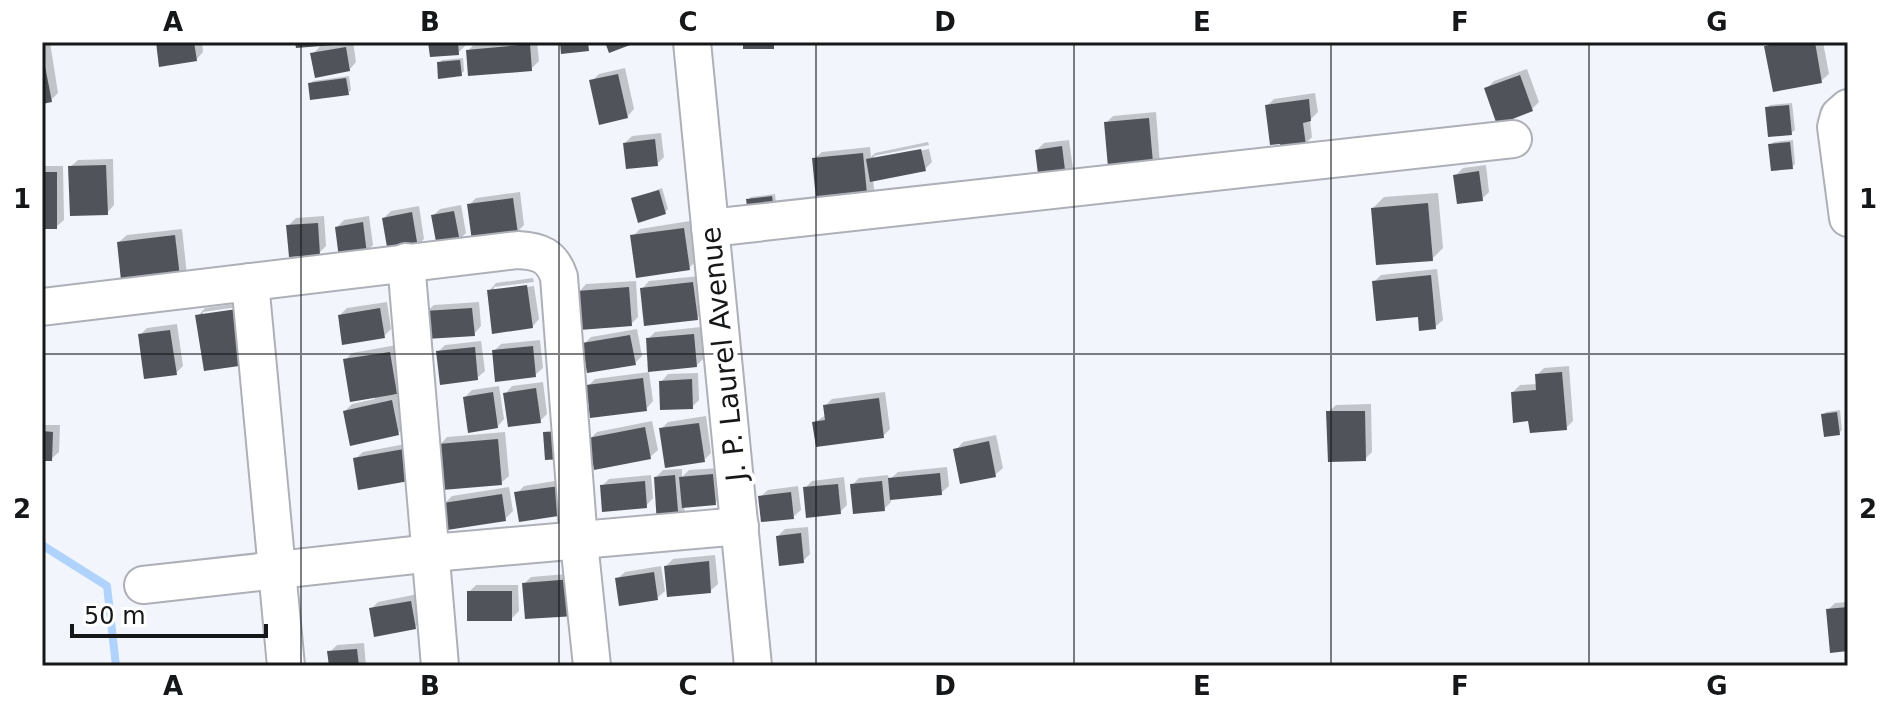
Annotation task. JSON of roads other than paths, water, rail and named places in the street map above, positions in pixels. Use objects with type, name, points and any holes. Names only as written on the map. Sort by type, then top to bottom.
[{"type":"street","name":"J. P. Laurel Avenue","points":[[692,42],[753,666]]},
{"type":"street","points":[[1848,108],[1839,116],[1836,127],[1848,218]]},
{"type":"street","points":[[710,228],[1513,139]]},
{"type":"street","points":[[42,307],[518,250],[533,251],[554,261],[559,277],[579,542],[592,666]]},
{"type":"street","points":[[406,262],[440,666]]},
{"type":"street","points":[[250,282],[286,666]]},
{"type":"street","points":[[143,585],[432,553],[740,526]]},
{"type":"waterway","points":[[42,545],[107,586],[116,666]]}]
